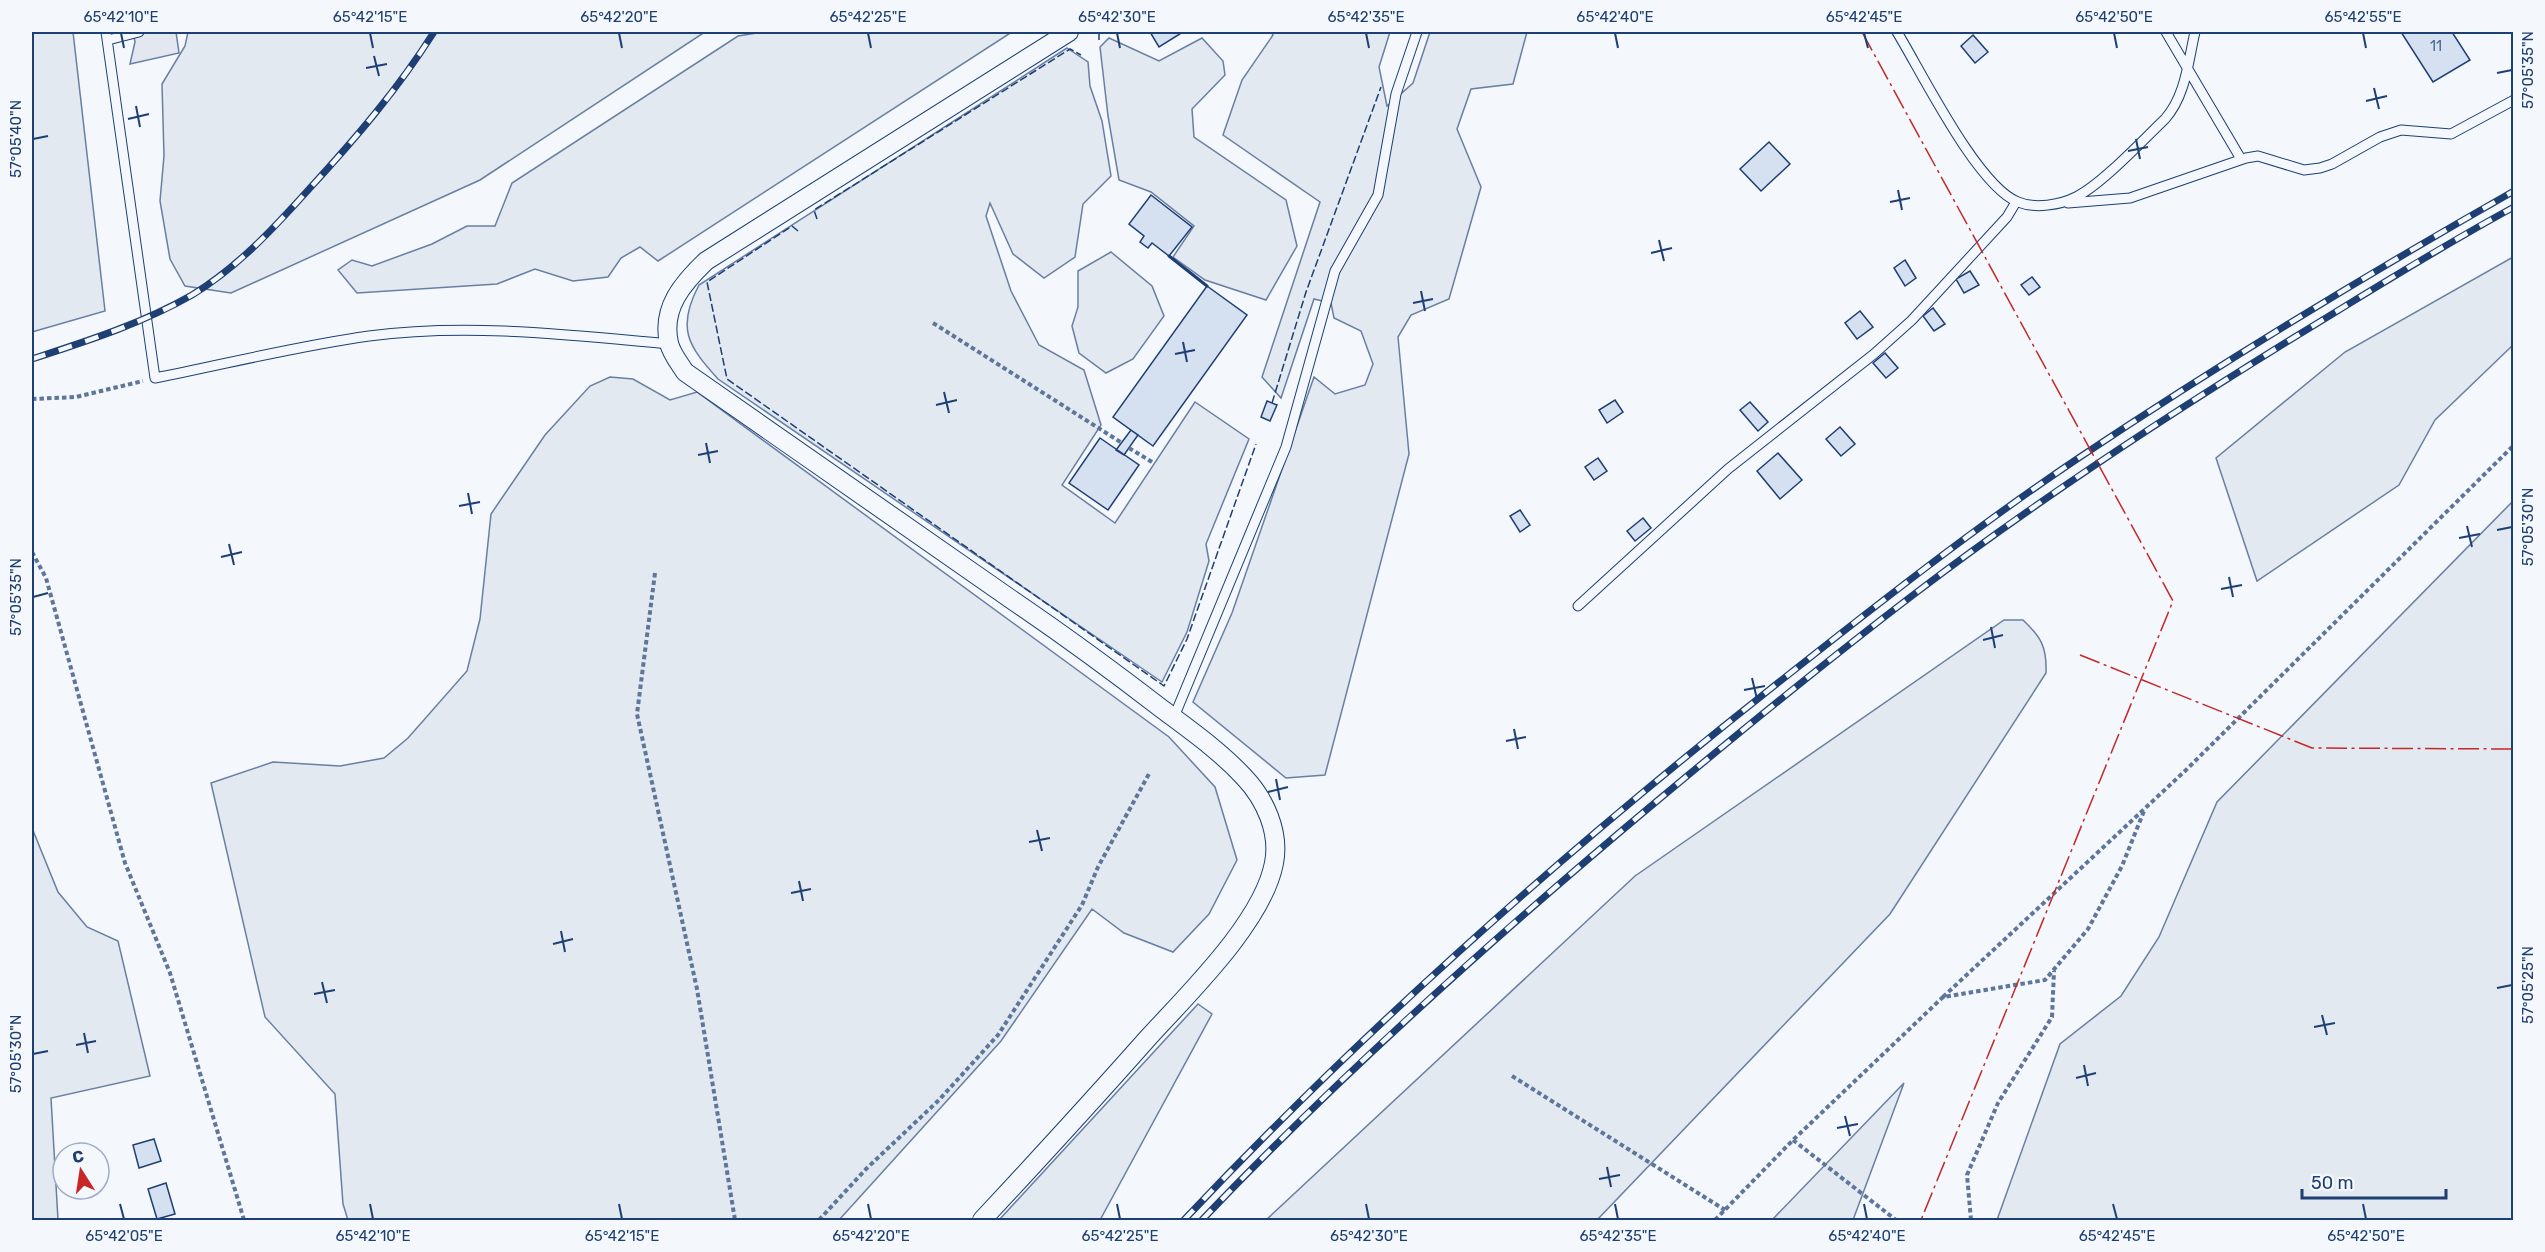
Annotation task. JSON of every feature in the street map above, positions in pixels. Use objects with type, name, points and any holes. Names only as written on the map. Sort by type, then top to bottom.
[{"type":"street","points":[[982,1221],[1209,969],[1252,914],[1269,879],[1274,862],[1275,842],[1272,824],[1258,794],[1245,778],[1227,760],[1173,717],[1095,657],[685,372],[669,344],[669,308],[687,279],[706,261],[1070,32]]},
{"type":"lane","points":[[139,32],[107,35],[155,378],[307,347],[371,336],[422,332],[538,333],[669,344]]},
{"type":"lane","points":[[1173,717],[1286,447],[1335,271],[1378,195],[1396,94],[1417,32]]},
{"type":"lane","points":[[1898,32],[1964,146],[1999,189],[2016,202],[2032,206],[2130,198],[2241,159],[2258,156],[2304,170],[2320,168],[2332,165],[2380,137],[2401,130],[2451,134],[2514,100]]},
{"type":"lane","points":[[2166,32],[2241,159]]},
{"type":"lane","points":[[2056,204],[2075,198],[2090,189],[2174,110],[2182,93],[2195,32]]},
{"type":"lane","points":[[1578,606],[1728,469],[1874,354],[1912,320],[2007,217],[2016,202]]},
{"type":"path","points":[[933,323],[1122,443]]},
{"type":"path","points":[[32,399],[76,398],[155,378]]},
{"type":"path","points":[[1943,998],[2045,980],[2088,929],[2122,866],[2145,809],[2514,445]]},
{"type":"path","points":[[1129,448],[1152,462]]},
{"type":"path","points":[[32,552],[46,578],[126,863],[170,973],[244,1221]]},
{"type":"path","points":[[655,573],[638,714],[697,989],[728,1191],[735,1221]]},
{"type":"path","points":[[1715,1221],[1793,1140],[2186,770]]},
{"type":"path","points":[[819,1221],[866,1169],[939,1100],[998,1035],[1082,905],[1098,867],[1150,772]]},
{"type":"path","points":[[1971,1221],[1967,1174],[1998,1103],[2052,1017],[2054,970]]},
{"type":"path","points":[[1512,1076],[1725,1210]]},
{"type":"path","points":[[1793,1140],[1896,1221]]},
{"type":"shaded area","points":[[32,32],[73,32],[105,311],[32,332]]},
{"type":"shaded area","points":[[133,32],[176,32],[179,53],[130,64],[135,42]]},
{"type":"shaded area","points":[[188,32],[705,32],[480,180],[231,293],[185,286],[170,259],[160,201],[164,156],[162,84],[185,46]]},
{"type":"shaded area","points":[[763,32],[1012,32],[658,261],[640,247],[621,258],[608,277],[573,281],[535,269],[497,284],[357,293],[338,270],[352,260],[372,266],[432,244],[467,226],[495,226],[512,183],[738,36]]},
{"type":"shaded area","points":[[1271,32],[1390,32],[1379,67],[1387,106],[1413,83],[1430,32],[1527,32],[1513,84],[1471,89],[1457,129],[1481,187],[1449,299],[1411,315],[1398,337],[1409,454],[1325,775],[1286,778],[1193,702],[1232,613],[1314,377],[1335,394],[1365,385],[1373,364],[1361,331],[1334,318],[1331,303],[1314,299],[1281,398],[1262,377],[1320,202],[1223,135],[1242,80],[1273,35]]},
{"type":"shaded area","points":[[1109,38],[1159,61],[1202,38],[1223,61],[1225,75],[1192,109],[1194,137],[1286,200],[1297,246],[1266,300],[1205,280],[1173,257],[1194,226],[1151,192],[1119,180],[1108,116],[1100,47]]},
{"type":"shaded area","points":[[1067,48],[1088,62],[1090,86],[1102,121],[1111,176],[1083,204],[1075,257],[1044,278],[1013,254],[990,203],[986,216],[1011,291],[1039,345],[1084,370],[1101,425],[1062,485],[1115,523],[1195,402],[1249,439],[1206,544],[1209,561],[1187,632],[1162,682],[718,379],[693,346],[687,325],[688,313],[699,285]]},
{"type":"shaded area","points":[[1111,252],[1152,286],[1164,316],[1133,359],[1106,373],[1079,353],[1072,326],[1078,307],[1078,271]]},
{"type":"shaded area","points":[[2513,257],[2513,345],[2435,420],[2399,485],[2257,581],[2216,458],[2345,352]]},
{"type":"shaded area","points":[[610,377],[633,379],[670,400],[697,392],[1169,737],[1215,787],[1237,860],[1209,914],[1173,952],[1124,933],[1092,909],[1001,1041],[839,1220],[348,1220],[343,1204],[335,1094],[265,1017],[211,783],[273,762],[340,766],[384,758],[408,738],[467,671],[480,619],[491,514],[545,435],[590,386]]},
{"type":"shaded area","points":[[2513,501],[2513,1220],[1997,1220],[2060,1044],[2121,996],[2159,937],[2217,802]]},
{"type":"shaded area","points":[[2004,620],[2023,620],[2034,632],[2044,649],[2046,673],[1890,914],[1597,1220],[1266,1220],[1635,876]]},
{"type":"shaded area","points":[[32,828],[58,892],[87,927],[118,941],[150,1076],[51,1098],[53,1141],[51,1141],[51,1201],[57,1201],[58,1220],[32,1220]]},
{"type":"shaded area","points":[[1198,1004],[1212,1014],[1100,1220],[999,1220]]},
{"type":"shaded area","points":[[1904,1083],[1853,1220],[1772,1220]]},
{"type":"building","points":[[1150,32],[1183,32],[1159,47]]},
{"type":"building","points":[[2401,32],[2452,32],[2470,60],[2433,82]]},
{"type":"building","points":[[1973,35],[1988,52],[1975,63],[1961,46]]},
{"type":"building","points":[[1769,142],[1790,164],[1761,191],[1740,169]]},
{"type":"building","points":[[1151,195],[1192,227],[1169,256],[1152,243],[1148,248],[1140,242],[1144,236],[1129,224]]},
{"type":"building","points":[[1905,260],[1916,278],[1905,286],[1894,268]]},
{"type":"building","points":[[1970,271],[1979,285],[1964,293],[1956,279]]},
{"type":"building","points":[[2032,277],[2040,287],[2029,295],[2021,285]]},
{"type":"building","points":[[1207,286],[1247,315],[1153,446],[1113,417]]},
{"type":"building","points":[[1933,308],[1945,324],[1934,331],[1923,316]]},
{"type":"building","points":[[1860,311],[1873,327],[1857,339],[1845,323]]},
{"type":"building","points":[[1885,353],[1898,368],[1886,378],[1873,363]]},
{"type":"building","points":[[1615,400],[1623,412],[1607,423],[1599,410]]},
{"type":"building","points":[[1267,401],[1277,405],[1270,421],[1261,417]]},
{"type":"building","points":[[1750,402],[1768,422],[1758,431],[1740,410]]},
{"type":"building","points":[[1840,427],[1855,444],[1841,456],[1826,439]]},
{"type":"building","points":[[1131,430],[1138,435],[1124,455],[1116,450]]},
{"type":"building","points":[[1100,438],[1139,465],[1108,510],[1069,483]]},
{"type":"building","points":[[1778,453],[1802,480],[1780,499],[1757,471]]},
{"type":"building","points":[[1598,458],[1607,471],[1594,480],[1585,467]]},
{"type":"building","points":[[1520,510],[1530,525],[1520,532],[1510,516]]},
{"type":"building","points":[[1643,518],[1651,528],[1635,541],[1627,531]]},
{"type":"building","points":[[154,1139],[161,1161],[139,1168],[133,1145]]},
{"type":"building","points":[[166,1183],[175,1214],[157,1219],[148,1189]]},
{"type":"railway","points":[[32,359],[153,315],[192,295],[225,272],[269,232],[343,151],[391,93],[434,32]]},
{"type":"railway","points":[[1184,1220],[1323,1079],[1469,942],[1620,811],[1887,598],[2002,512],[2133,422],[2294,320],[2514,191]]},
{"type":"railway","points":[[1202,1220],[1311,1110],[1481,952],[1689,774],[1884,617],[2010,524],[2152,427],[2378,286],[2514,207]]},
{"type":"fence","points":[[1099,32],[1099,43]]},
{"type":"fence","points":[[817,219],[814,210],[1070,49],[1081,55]]},
{"type":"fence","points":[[1272,403],[1306,292],[1381,87]]},
{"type":"fence","points":[[798,231],[792,226],[707,282],[727,379],[1164,686],[1187,639],[1256,444]]},
{"type":"wall","points":[[1169,256],[1207,286]]},
{"type":"power","points":[[1862,32],[2173,601],[1921,1220]]},
{"type":"power","points":[[2080,655],[2312,748],[2514,749]]}]
